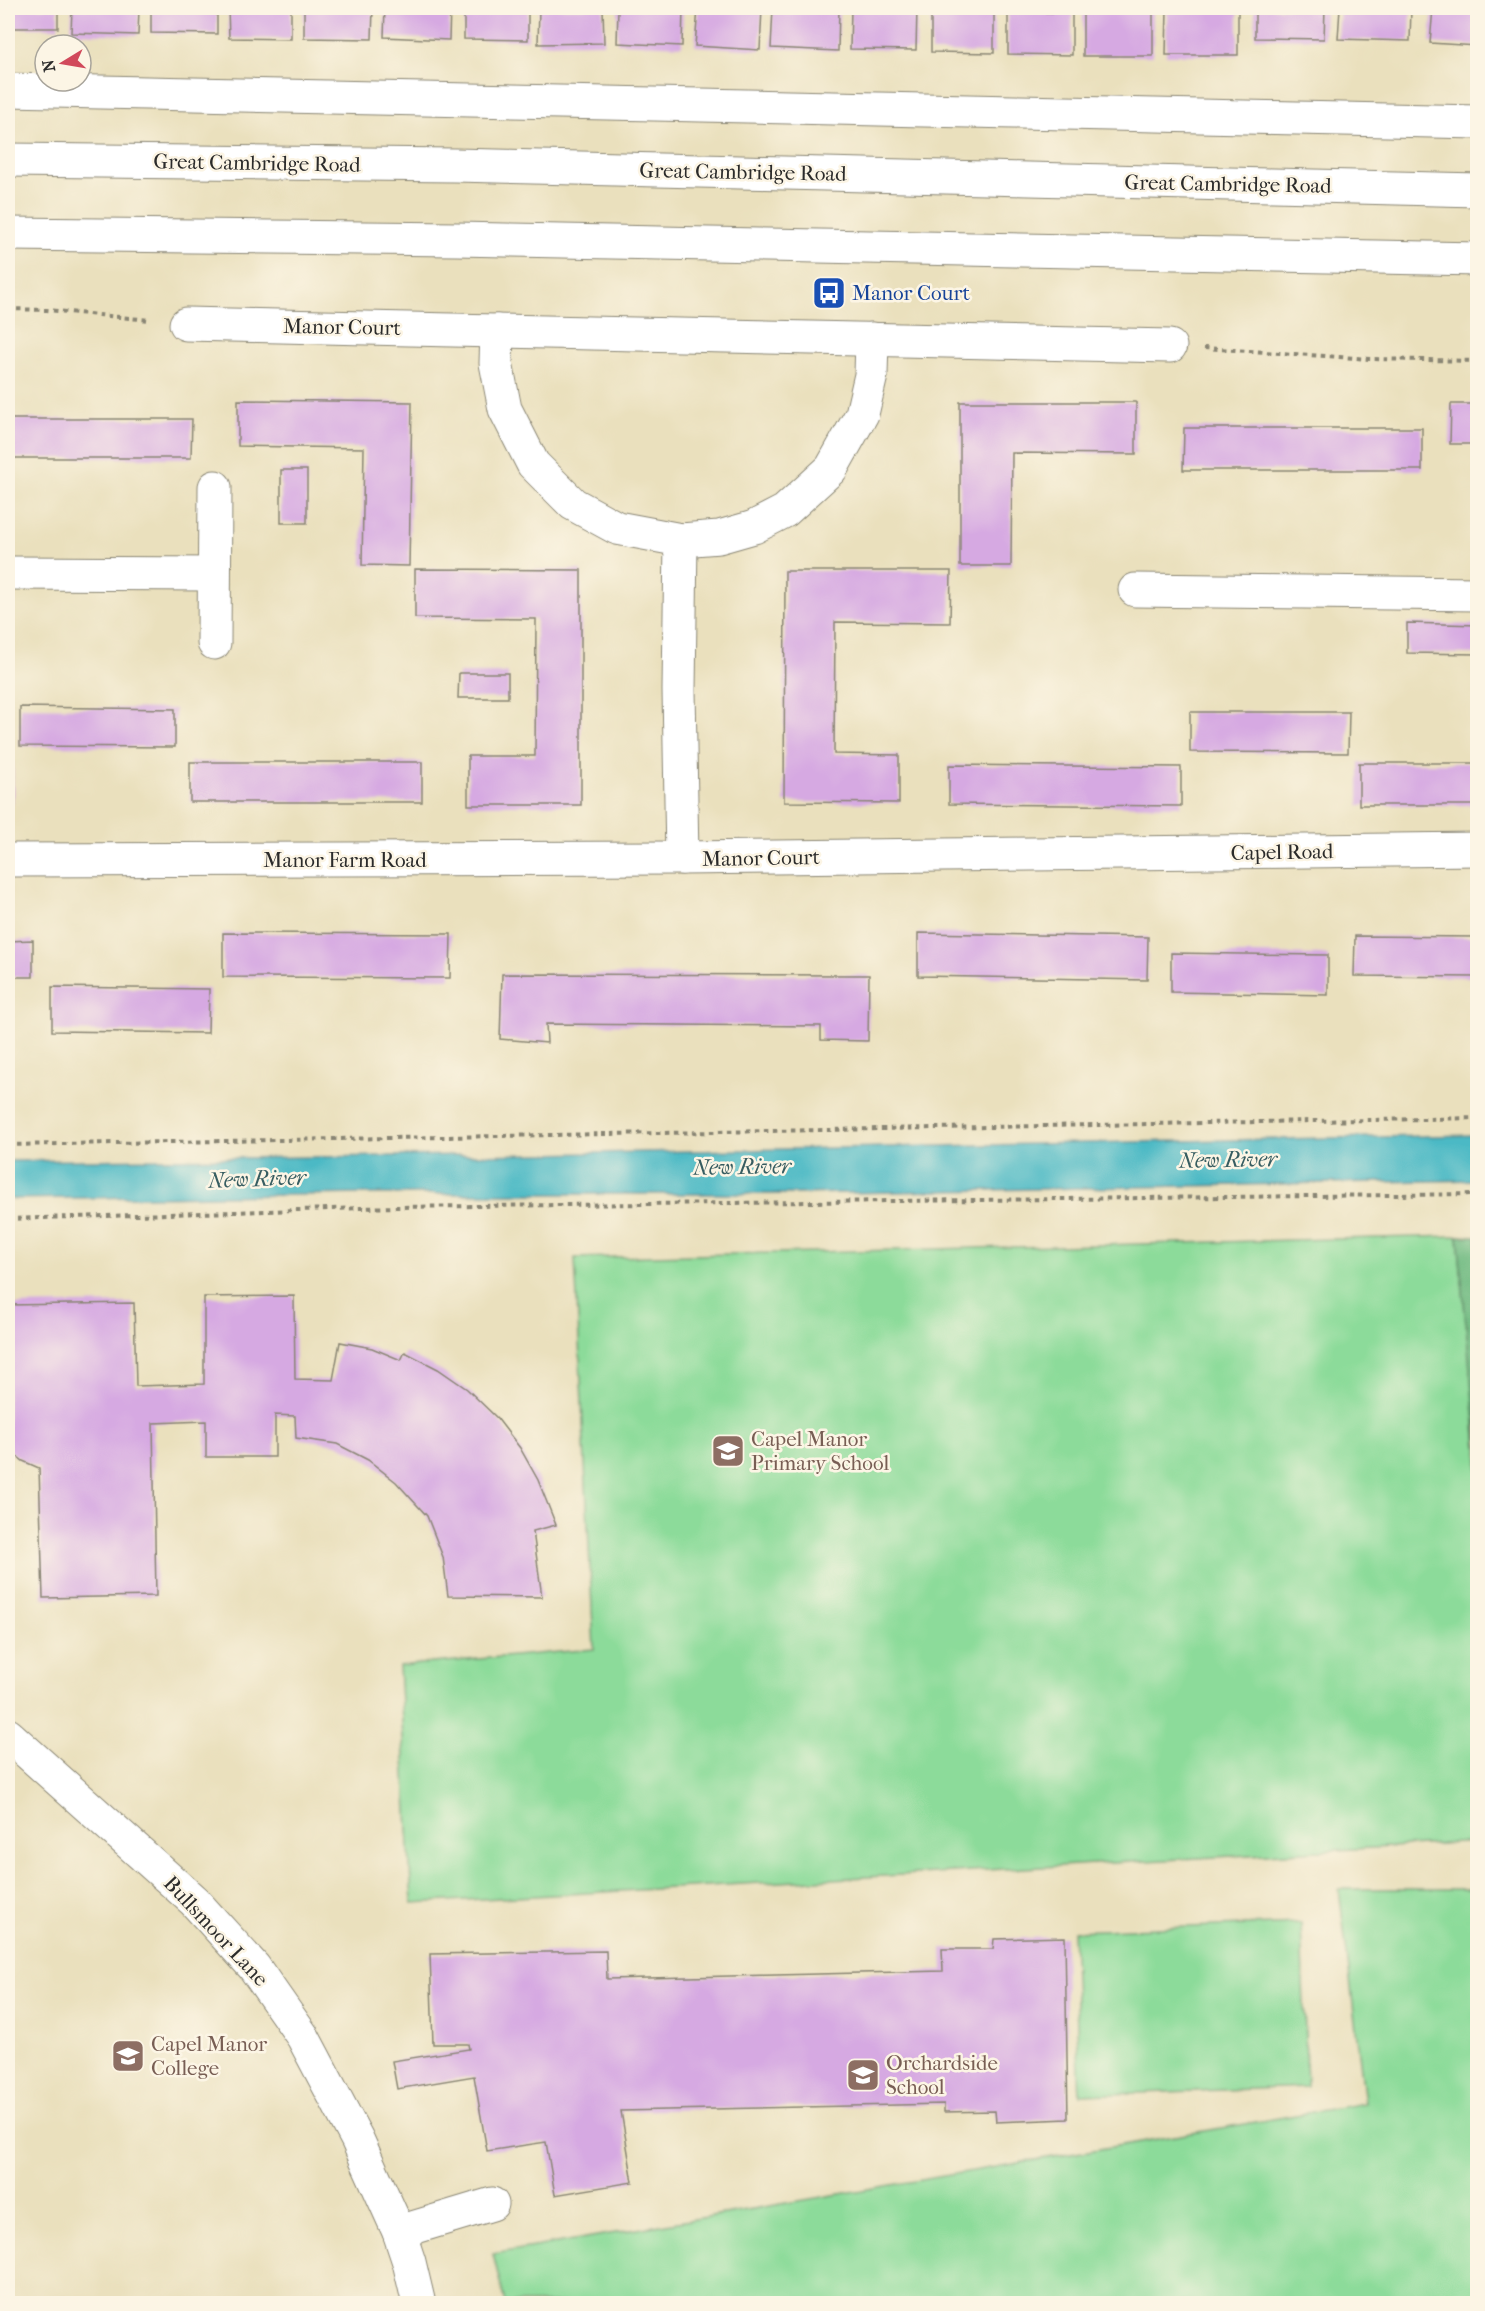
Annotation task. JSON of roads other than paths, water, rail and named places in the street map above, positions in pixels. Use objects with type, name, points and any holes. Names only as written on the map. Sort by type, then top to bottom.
[{"type":"main road","points":[[8,90],[1478,122]]},
{"type":"main road","name":"Great Cambridge Road","points":[[8,160],[455,165],[1478,190]]},
{"type":"main road","points":[[8,234],[481,240],[1478,260]]},
{"type":"main road","name":"Manor Court","points":[[186,324],[1170,346]]},
{"type":"main road","points":[[497,331],[496,363],[505,409],[533,464],[573,504],[617,528],[681,540],[719,537],[754,527],[785,511],[831,469],[862,414],[871,375],[872,339]]},
{"type":"main road","points":[[214,643],[215,487]]},
{"type":"main road","name":"Manor Court","points":[[681,540],[679,690],[682,858],[1087,855]]},
{"type":"main road","points":[[8,573],[213,574]]},
{"type":"main road","points":[[1135,590],[1478,594]]},
{"type":"main road","name":"Capel Road","points":[[1087,855],[1478,849]]},
{"type":"main road","name":"Manor Farm Road","points":[[8,860],[682,858]]},
{"type":"main road","name":"Bullsmoor Lane","points":[[8,1735],[194,1901],[254,1967],[303,2037],[357,2139],[399,2232],[419,2304]]},
{"type":"main road","points":[[399,2232],[492,2204]]},
{"type":"water","name":"New River","points":[[1477,1135],[1477,1180],[798,1194],[370,1194],[8,1199],[8,1161],[541,1154]]},
{"type":"place","name":"Manor Court","points":[[829,293]]},
{"type":"place","name":"Capel Manor Primary School","points":[[728,1451]]},
{"type":"place","name":"Capel Manor College","points":[[128,2056]]},
{"type":"place","name":"Orchardside School","points":[[863,2075]]}]
